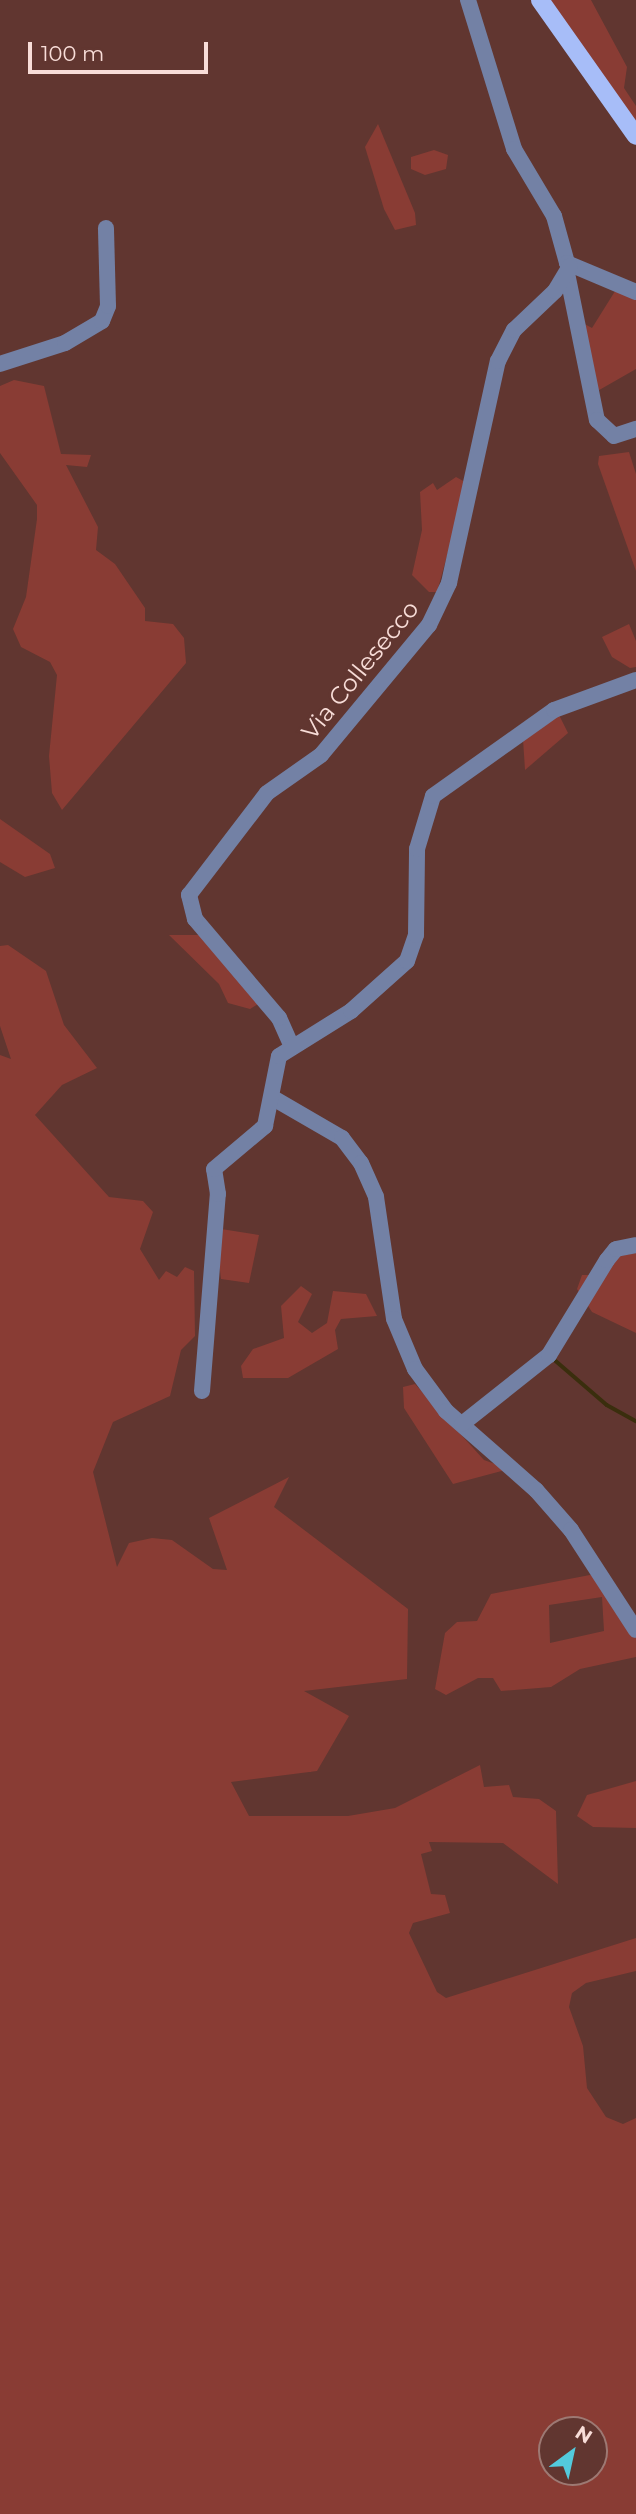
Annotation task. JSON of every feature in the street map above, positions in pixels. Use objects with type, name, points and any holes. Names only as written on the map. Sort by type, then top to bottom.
[{"type":"main road","points":[[540,0],[636,136]]},
{"type":"street","points":[[468,0],[514,149],[554,216],[568,269],[597,420],[614,436],[636,429]]},
{"type":"street","points":[[0,365],[65,343],[102,321],[108,306],[106,228]]},
{"type":"street","points":[[568,269],[636,292]]},
{"type":"street","name":"Via Collesecco","points":[[292,1047],[279,1018],[195,919],[189,895],[267,793],[321,755],[429,625],[449,583],[498,361],[519,323],[568,269]]},
{"type":"street","points":[[202,1391],[218,1194],[214,1169],[265,1126],[273,1098],[274,1065],[292,1047],[351,1011],[407,961],[416,935],[417,849],[436,792],[554,710],[636,680]]},
{"type":"street","points":[[273,1098],[342,1138],[361,1163],[376,1197],[394,1319],[415,1369],[462,1424],[571,1531],[636,1630]]},
{"type":"street","points":[[462,1424],[549,1355],[607,1260],[616,1249],[636,1245]]},
{"type":"shaded area","points":[[549,0],[591,0],[627,67],[624,88],[636,106],[636,123]]},
{"type":"shaded area","points":[[378,124],[415,213],[416,225],[395,230],[384,209],[365,147]]},
{"type":"shaded area","points":[[434,150],[448,155],[446,169],[425,175],[411,169],[411,157]]},
{"type":"shaded area","points":[[617,288],[636,295],[636,369],[594,393],[579,321],[592,328]]},
{"type":"shaded area","points":[[14,380],[44,386],[61,454],[91,455],[87,467],[66,465],[98,527],[96,550],[115,564],[145,608],[145,621],[173,624],[184,638],[186,663],[62,810],[52,793],[49,756],[57,675],[50,662],[21,647],[13,629],[26,597],[37,519],[37,505],[0,453],[0,386]]},
{"type":"shaded area","points":[[629,452],[636,474],[636,571],[598,464],[599,456]]},
{"type":"shaded area","points":[[456,477],[467,483],[437,592],[429,592],[412,575],[422,530],[420,492],[433,483],[437,490]]},
{"type":"shaded area","points":[[629,624],[636,641],[636,667],[630,668],[612,657],[602,637]]},
{"type":"shaded area","points":[[554,705],[568,733],[525,770],[523,739]]},
{"type":"shaded area","points":[[0,819],[50,854],[55,868],[25,877],[0,862]]},
{"type":"shaded area","points":[[169,935],[206,935],[263,1001],[250,1009],[228,1003],[219,984]]},
{"type":"shaded area","points":[[8,945],[46,971],[64,1025],[97,1068],[62,1085],[35,1115],[109,1197],[143,1201],[153,1212],[140,1249],[159,1280],[166,1271],[177,1277],[185,1267],[194,1271],[195,1336],[181,1350],[170,1396],[113,1422],[93,1472],[117,1567],[129,1543],[152,1538],[172,1540],[213,1569],[227,1570],[209,1518],[289,1477],[274,1507],[408,1609],[407,1679],[304,1691],[349,1716],[317,1771],[231,1782],[249,1816],[348,1816],[395,1808],[480,1765],[484,1787],[509,1785],[513,1797],[539,1799],[556,1811],[558,1884],[503,1843],[429,1842],[432,1851],[421,1854],[431,1894],[445,1895],[450,1913],[413,1923],[409,1933],[437,1992],[446,1998],[636,1938],[636,1971],[586,1983],[572,1993],[569,2007],[583,2046],[587,2088],[606,2117],[623,2124],[636,2118],[636,2514],[0,2514],[0,1055],[11,1059],[0,1026],[0,946]]},
{"type":"shaded area","points":[[215,1228],[259,1235],[249,1283],[221,1279]]},
{"type":"shaded area","points":[[636,1253],[636,1333],[592,1312],[577,1289],[582,1275],[600,1275],[619,1256]]},
{"type":"shaded area","points":[[301,1286],[312,1294],[298,1322],[312,1333],[327,1323],[333,1291],[366,1294],[377,1316],[341,1319],[335,1330],[338,1349],[288,1378],[243,1378],[241,1366],[253,1349],[284,1338],[281,1306]]},
{"type":"shaded area","points":[[415,1384],[484,1460],[509,1469],[453,1484],[404,1408],[403,1387]]},
{"type":"shaded area","points":[[595,1574],[636,1632],[636,1657],[580,1669],[551,1687],[501,1691],[493,1678],[478,1678],[446,1695],[435,1689],[445,1633],[457,1622],[477,1621],[491,1594]],"holes":[[[602,1597],[604,1631],[550,1643],[549,1605]]]},
{"type":"shaded area","points":[[636,1781],[636,1828],[593,1827],[577,1816],[587,1795]]},
{"type":"waterway","points":[[556,1361],[607,1405],[636,1421]]}]
